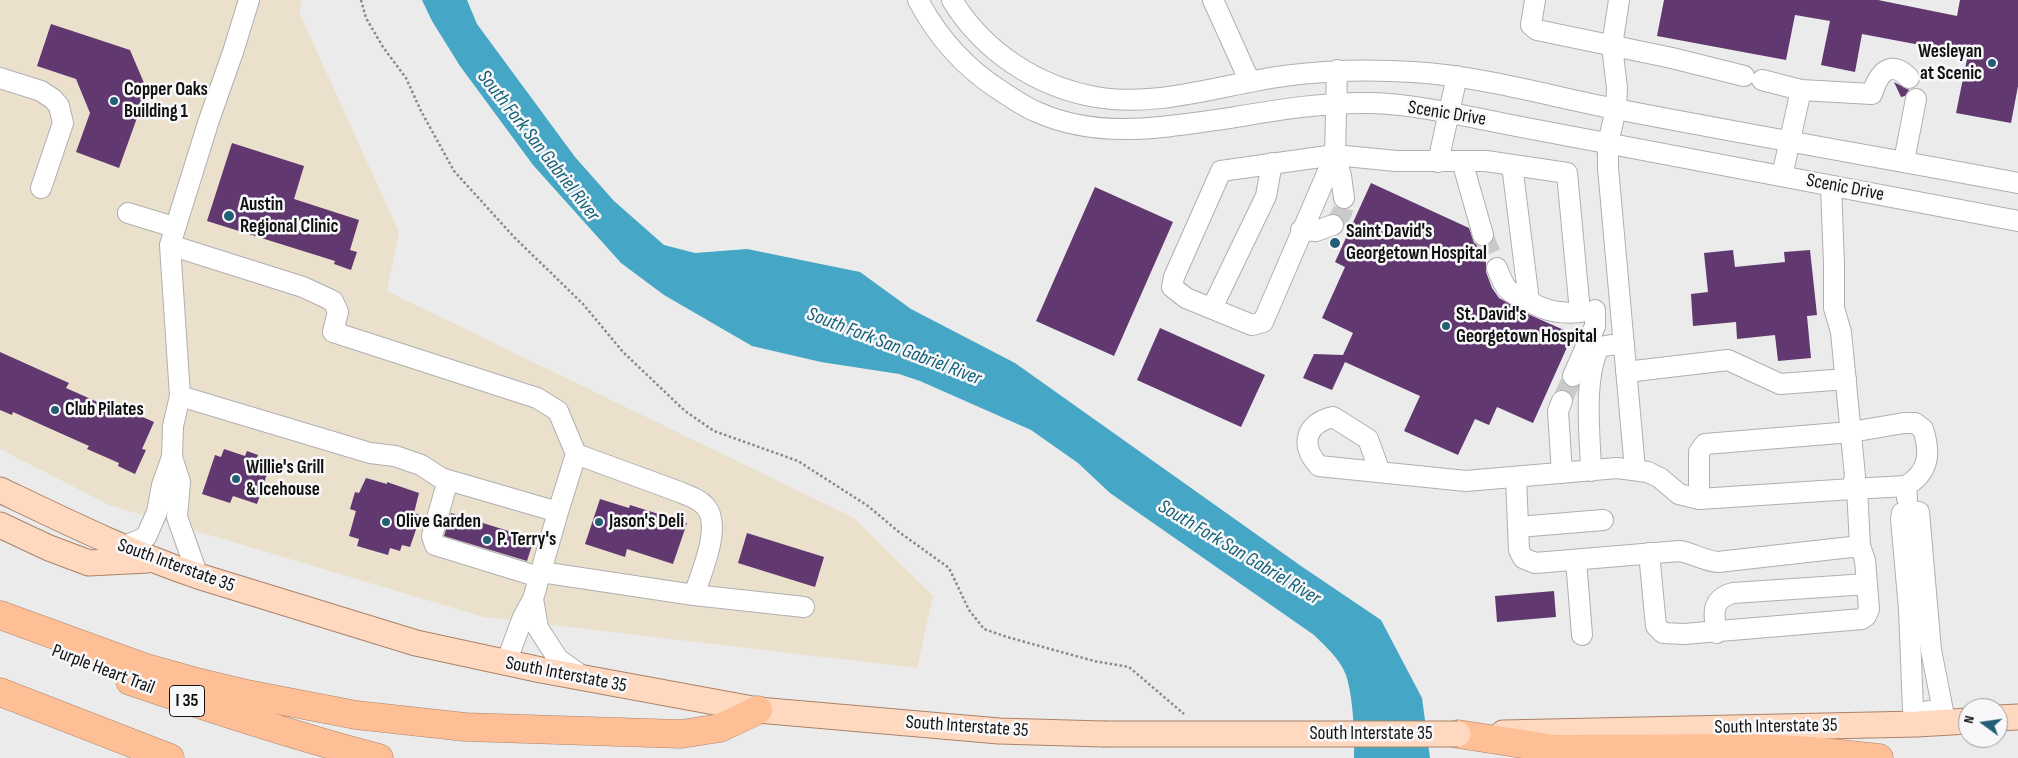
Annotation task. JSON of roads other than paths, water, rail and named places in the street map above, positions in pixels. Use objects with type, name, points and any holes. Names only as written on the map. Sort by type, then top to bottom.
[{"type":"highway","points":[[0,615],[143,667],[247,694],[356,715],[465,727],[681,734],[720,728],[758,710]]},
{"type":"highway","name":"Purple Heart Trail","points":[[0,629],[96,669],[222,713],[379,758]]},
{"type":"highway","points":[[0,692],[168,758]]},
{"type":"highway","points":[[1458,734],[1555,749],[1755,748],[1812,751],[1879,758]]},
{"type":"main road","name":"South Interstate 35","points":[[0,490],[124,547],[198,576],[416,643],[585,679],[758,710],[998,731],[1103,734],[1458,734],[1929,718],[1958,719]]},
{"type":"main road","points":[[0,525],[50,548],[90,563],[152,559]]},
{"type":"street","points":[[124,547],[146,537],[157,512],[162,485],[172,457],[174,426],[180,396],[172,236],[249,0]]},
{"type":"street","name":"Scenic Drive","points":[[918,0],[935,30],[955,54],[980,78],[1037,112],[1067,122],[1123,130],[1157,129],[1300,106],[1371,103],[1449,113],[2018,221]]},
{"type":"street","name":"Scenic Drive","points":[[952,0],[970,26],[1005,58],[1034,77],[1062,88],[1094,97],[1124,100],[1165,97],[1284,76],[1337,70],[1378,70],[1457,76],[1616,109],[2018,183]]},
{"type":"street","points":[[1213,0],[1250,82]]},
{"type":"street","points":[[1535,0],[1531,25],[1537,30],[1672,58],[1801,90],[1872,94],[1878,77],[1884,70],[1894,69],[1903,72],[1909,78]]},
{"type":"street","points":[[1619,0],[1612,46],[1617,88],[1616,109],[1608,143],[1608,168],[1635,469]]},
{"type":"street","points":[[1337,70],[1335,155],[1341,176],[1344,198]]},
{"type":"street","points":[[1438,162],[1457,76]]},
{"type":"street","points":[[0,78],[41,92],[53,98],[60,106],[63,123],[41,188]]},
{"type":"street","points":[[1782,176],[1801,90]]},
{"type":"street","points":[[1904,162],[1916,99]]},
{"type":"street","points":[[1335,155],[1301,230],[1264,322],[1252,325],[1186,298],[1172,287],[1174,277],[1221,172],[1335,155],[1396,161],[1486,161],[1567,173],[1588,311],[1595,326],[1574,376]]},
{"type":"street","points":[[1462,161],[1484,234]]},
{"type":"street","points":[[1212,308],[1266,196],[1272,163]]},
{"type":"street","points":[[1512,165],[1529,301]]},
{"type":"street","points":[[1649,553],[1658,629],[1669,634],[1717,633],[1862,619],[1866,616],[1869,609],[1865,560],[1860,546],[1841,332],[1834,308],[1831,186]]},
{"type":"street","points":[[128,213],[172,236],[303,287],[333,301],[338,312],[333,332],[537,398],[558,411],[576,454],[533,599],[523,617],[506,663]]},
{"type":"street","points":[[1301,230],[1316,231],[1333,225]]},
{"type":"street","points":[[1497,268],[1504,287],[1509,292],[1540,308],[1564,314],[1620,308]]},
{"type":"street","points":[[1592,470],[1589,382],[1592,362],[1598,347],[1624,343]]},
{"type":"street","points":[[1626,372],[1728,360],[1780,384],[1846,379]]},
{"type":"street","points":[[180,396],[370,453],[395,456],[421,465],[441,478],[558,512]]},
{"type":"street","points":[[1562,401],[1558,411],[1562,473]]},
{"type":"street","points":[[1380,472],[1466,481],[1592,470],[1635,469],[1660,478],[1679,494],[1699,499],[1906,486],[1918,479],[1926,468],[1928,460],[1923,429],[1915,423],[1904,423],[1851,432],[1705,444],[1699,452],[1699,499]]},
{"type":"street","points":[[576,454],[677,491],[705,506],[712,519],[712,535],[694,595]]},
{"type":"street","points":[[172,457],[180,482],[177,517],[198,576]]},
{"type":"street","points":[[1516,477],[1519,550],[1526,560],[1544,563],[1649,553],[1687,552],[1706,560],[1718,562],[1860,546]]},
{"type":"street","points":[[448,480],[432,536],[435,545],[540,575],[804,607]]},
{"type":"street","points":[[1906,486],[1908,510],[1902,513],[1900,519],[1909,609],[1913,710],[1929,718]]},
{"type":"street","points":[[1518,527],[1603,520]]},
{"type":"street","points":[[1576,560],[1582,635]]},
{"type":"street","points":[[1717,633],[1714,613],[1716,606],[1725,595],[1867,584]]},
{"type":"street","points":[[533,599],[538,628],[558,659],[585,679]]},
{"type":"water","name":"South Fork San Gabriel River","points":[[422,0],[467,0],[477,24],[575,157],[614,201],[664,245],[695,253],[747,249],[860,272],[911,309],[1015,363],[1301,566],[1381,620],[1422,698],[1430,758],[1354,758],[1353,716],[1346,675],[1328,649],[1314,635],[1110,493],[1078,463],[1031,430],[920,381],[899,374],[821,362],[752,346],[664,295],[621,263],[533,165],[460,66],[432,21]]},
{"type":"tunnel","points":[[1333,225],[1342,213],[1344,198]]},
{"type":"tunnel","points":[[1483,235],[1497,268]]},
{"type":"tunnel","points":[[1562,401],[1573,376]]},
{"type":"place","name":"Wesleyan at Scenic","points":[[1992,63]]},
{"type":"place","name":"Copper Oaks Building 1","points":[[114,101]]},
{"type":"place","name":"Austin Regional Clinic","points":[[229,216]]},
{"type":"place","name":"Saint David's Georgetown Hospital","points":[[1335,243]]},
{"type":"place","name":"St. David's Georgetown Hospital","points":[[1446,326]]},
{"type":"place","name":"Club Pilates","points":[[55,410]]},
{"type":"place","name":"Willie's Grill & Icehouse","points":[[236,479]]},
{"type":"place","name":"Olive Garden","points":[[386,522]]},
{"type":"place","name":"Jason's Deli","points":[[599,522]]},
{"type":"place","name":"P. Terry's","points":[[487,540]]}]
